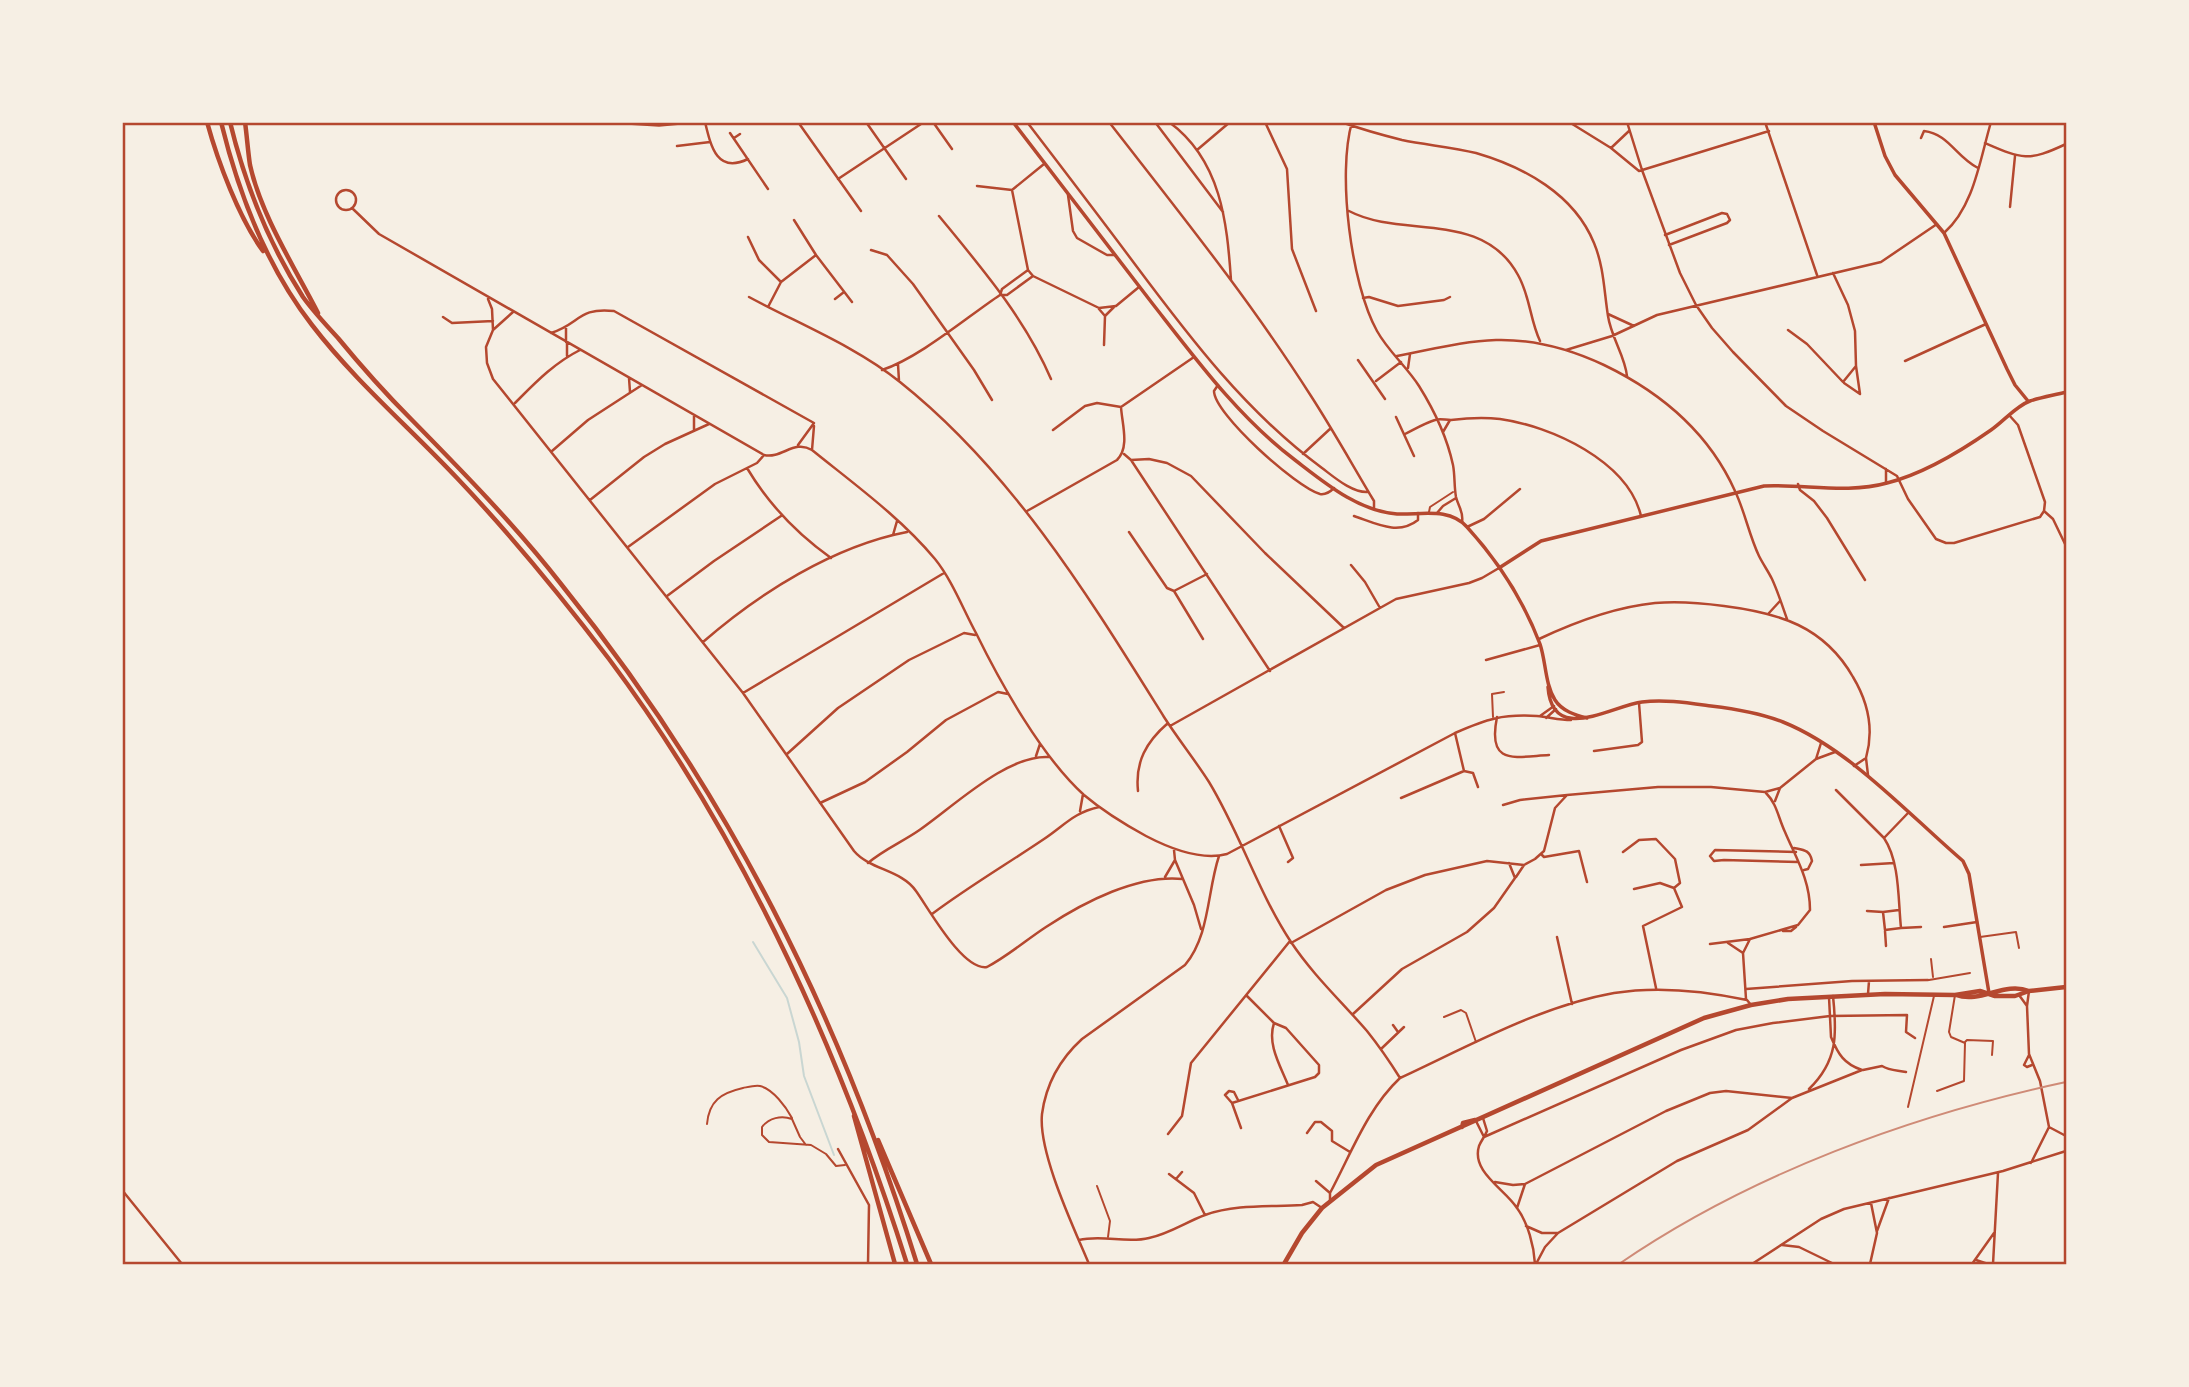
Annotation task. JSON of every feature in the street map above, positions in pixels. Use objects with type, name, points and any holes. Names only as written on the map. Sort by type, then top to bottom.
[{"type":"highway","points":[[207,122],[225,175],[250,231],[313,326],[342,362],[490,514],[562,599],[653,722],[705,805],[758,897],[793,966],[877,1171],[907,1265]]},
{"type":"highway","points":[[222,122],[250,216],[272,263]]},
{"type":"highway","points":[[230,122],[245,176],[267,232],[306,300],[374,381],[488,498],[561,583],[618,657],[713,799],[801,962],[932,1265]]},
{"type":"highway","points":[[245,122],[251,166],[261,196],[280,241],[322,320]]},
{"type":"highway","points":[[1989,993],[1995,996],[2019,995],[2067,986]]},
{"type":"highway","points":[[1284,1265],[1322,1208],[1376,1165],[1704,1017],[1788,999],[1868,994],[1955,995],[1962,992],[1989,993],[2022,989],[2029,991]]},
{"type":"highway","points":[[849,1098],[895,1265]]},
{"type":"highway","points":[[869,1121],[917,1265]]},
{"type":"street","points":[[612,122],[659,125],[691,122]]},
{"type":"street","points":[[705,122],[714,152],[721,160],[731,164],[748,159]]},
{"type":"street","points":[[797,122],[862,211]]},
{"type":"street","points":[[866,122],[906,179]]},
{"type":"street","points":[[838,179],[924,122]]},
{"type":"street","points":[[933,122],[952,149]]},
{"type":"street","points":[[1013,122],[1194,357],[1279,447],[1334,488],[1374,509],[1397,514],[1437,513],[1453,517],[1467,527],[1499,568],[1520,602],[1538,639],[1549,682],[1558,704],[1574,715],[1587,718]]},
{"type":"street","points":[[1027,122],[1187,333],[1276,432],[1356,490],[1368,492]]},
{"type":"street","points":[[1109,122],[1231,280],[1282,351],[1374,501],[1374,509]]},
{"type":"street","points":[[1155,122],[1225,214]]},
{"type":"street","points":[[1169,122],[1197,150],[1214,178],[1225,214],[1231,280]]},
{"type":"street","points":[[1197,150],[1230,122]]},
{"type":"street","points":[[1265,122],[1287,169],[1292,249],[1316,311]]},
{"type":"street","points":[[1341,122],[1399,139],[1475,153],[1548,185],[1572,208],[1585,225],[1594,244],[1605,284],[1612,336],[1627,377]]},
{"type":"street","points":[[1569,122],[1611,148],[1636,169],[1642,170],[1769,131]]},
{"type":"street","points":[[1765,122],[1817,275]]},
{"type":"street","points":[[1874,122],[1885,156],[1895,174],[1944,233],[2015,385],[2028,401]]},
{"type":"street","points":[[1944,233],[1954,224],[1961,212],[1978,168],[1991,122]]},
{"type":"street","points":[[1628,123],[1665,235],[1696,305],[1733,352],[1786,406],[1886,469],[1898,480],[1936,539],[1946,544],[1954,543],[2039,517],[2044,511],[2045,502],[2018,425],[2009,415]]},
{"type":"street","points":[[1352,124],[1348,141],[1350,237],[1363,298],[1378,333],[1408,370],[1437,419],[1453,465],[1456,498],[1463,514],[1462,522]]},
{"type":"street","points":[[1920,127],[1945,138],[1965,161],[1978,168]]},
{"type":"street","points":[[1611,148],[1629,131]]},
{"type":"street","points":[[1921,138],[1924,131]]},
{"type":"street","points":[[730,133],[768,189]]},
{"type":"street","points":[[734,138],[740,134]]},
{"type":"street","points":[[677,146],[710,142]]},
{"type":"street","points":[[1985,143],[2015,156],[2032,157],[2067,144]]},
{"type":"street","points":[[2010,207],[2015,156]]},
{"type":"street","points":[[977,186],[1012,190],[1045,163]]},
{"type":"street","points":[[345,190],[353,193],[355,202],[352,208],[345,210],[337,205],[339,192],[345,190]]},
{"type":"street","points":[[1012,190],[1028,270],[1033,276],[1099,309],[1105,316],[1104,345]]},
{"type":"street","points":[[1069,194],[1068,203],[1077,238],[1107,255],[1115,255]]},
{"type":"street","points":[[352,208],[379,234],[764,455],[775,455],[798,445],[806,445],[897,521],[936,560],[1002,682],[1050,757],[1083,794],[1128,826],[1174,849],[1219,856],[1455,733],[1495,717],[1587,718],[1639,703],[1660,701],[1745,711],[1786,723],[1835,752],[1869,778],[1963,861],[1969,874],[1989,993]]},
{"type":"street","points":[[1349,211],[1371,221],[1412,224],[1457,232],[1497,248],[1509,260],[1528,295],[1541,342]]},
{"type":"street","points":[[1665,235],[1722,213],[1727,214],[1730,220],[1669,245]]},
{"type":"street","points":[[939,216],[968,249],[1000,295],[1037,350],[1051,379]]},
{"type":"street","points":[[794,220],[816,256],[852,302]]},
{"type":"street","points":[[1566,350],[1612,336],[1657,315],[1884,261],[1937,224]]},
{"type":"street","points":[[748,237],[759,260],[780,282]]},
{"type":"street","points":[[871,250],[887,255],[913,284],[992,400]]},
{"type":"street","points":[[768,307],[780,282],[816,256]]},
{"type":"street","points":[[1000,295],[1002,289],[1028,270]]},
{"type":"street","points":[[1788,330],[1807,344],[1843,382],[1860,395],[1855,331],[1848,305],[1833,273]]},
{"type":"street","points":[[882,370],[898,365],[1000,295],[1007,295],[1033,276]]},
{"type":"street","points":[[1105,316],[1139,286]]},
{"type":"street","points":[[835,299],[844,292]]},
{"type":"street","points":[[487,297],[494,321],[486,348],[487,363],[493,379],[743,693],[854,850],[868,863],[910,884],[963,955],[975,966],[983,968],[1060,918],[1117,890],[1165,877],[1183,879]]},
{"type":"street","points":[[748,297],[831,338],[899,381],[996,472],[1027,511],[1109,629],[1209,783],[1291,942],[1322,984],[1381,1049],[1400,1078]]},
{"type":"street","points":[[1363,298],[1398,306],[1450,297]]},
{"type":"street","points":[[1099,309],[1116,306]]},
{"type":"street","points":[[551,333],[566,328],[576,317],[586,312],[597,309],[614,311],[814,423],[812,450]]},
{"type":"street","points":[[493,330],[513,312]]},
{"type":"street","points":[[1608,314],[1634,326]]},
{"type":"street","points":[[443,317],[452,323],[494,321]]},
{"type":"street","points":[[1905,360],[1986,324]]},
{"type":"street","points":[[566,328],[567,356]]},
{"type":"street","points":[[1180,339],[1187,333]]},
{"type":"street","points":[[1397,356],[1461,343],[1497,340],[1541,342],[1627,377],[1668,404],[1706,443],[1736,492],[1759,557],[1771,575],[1787,618]]},
{"type":"street","points":[[514,404],[567,356],[580,350]]},
{"type":"street","points":[[1408,370],[1410,354]]},
{"type":"street","points":[[1053,430],[1085,406],[1097,403],[1121,407],[1194,357]]},
{"type":"street","points":[[1358,360],[1385,399]]},
{"type":"street","points":[[1375,382],[1401,362]]},
{"type":"street","points":[[898,365],[899,381]]},
{"type":"street","points":[[1843,382],[1856,366]]},
{"type":"street","points":[[629,378],[630,392]]},
{"type":"street","points":[[551,452],[588,420],[642,385]]},
{"type":"street","points":[[1219,385],[1214,391],[1217,403],[1238,429],[1267,457],[1321,495],[1328,494],[1334,488]]},
{"type":"street","points":[[1138,792],[1142,753],[1150,740],[1169,725],[1396,599],[1482,578],[1541,541],[1764,485],[1858,488],[1886,484],[1951,454],[1992,429],[2028,401],[2067,392]]},
{"type":"street","points":[[1121,407],[1124,454],[1270,671]]},
{"type":"street","points":[[694,416],[695,431]]},
{"type":"street","points":[[1396,417],[1414,456]]},
{"type":"street","points":[[1405,434],[1437,419],[1471,418],[1500,419],[1559,436],[1610,468],[1638,503],[1641,516]]},
{"type":"street","points":[[1443,433],[1450,420]]},
{"type":"street","points":[[590,500],[644,457],[709,424]]},
{"type":"street","points":[[798,445],[814,426]]},
{"type":"street","points":[[1303,454],[1331,428]]},
{"type":"street","points":[[1027,511],[1124,454]]},
{"type":"street","points":[[628,547],[715,485],[757,463],[764,455]]},
{"type":"street","points":[[1130,460],[1149,459],[1167,463],[1191,476],[1265,554],[1344,629]]},
{"type":"street","points":[[747,468],[781,516],[803,538],[831,558]]},
{"type":"street","points":[[1886,469],[1886,484]]},
{"type":"street","points":[[1798,484],[1800,490],[1814,501],[1827,518],[1865,580]]},
{"type":"street","points":[[1467,527],[1484,519],[1520,489]]},
{"type":"street","points":[[1437,513],[1456,498]]},
{"type":"street","points":[[2044,511],[2053,519],[2067,546]]},
{"type":"street","points":[[1354,516],[1385,527],[1397,528],[1414,523],[1418,520],[1419,513]]},
{"type":"street","points":[[667,596],[713,561],[781,516]]},
{"type":"street","points":[[893,535],[897,521]]},
{"type":"street","points":[[703,642],[768,593],[831,558],[893,535],[909,532]]},
{"type":"street","points":[[1129,532],[1167,588],[1174,591],[1203,639]]},
{"type":"street","points":[[1350,565],[1365,582],[1380,608]]},
{"type":"street","points":[[743,693],[944,573]]},
{"type":"street","points":[[1174,591],[1207,574]]},
{"type":"street","points":[[1769,613],[1780,601]]},
{"type":"street","points":[[1538,639],[1575,622],[1655,603],[1702,603],[1787,618],[1814,633],[1842,658],[1856,681],[1866,707],[1870,730],[1866,758],[1869,778]]},
{"type":"street","points":[[787,754],[821,722],[869,686],[909,660],[964,633],[971,623]]},
{"type":"street","points":[[964,633],[977,635]]},
{"type":"street","points":[[1486,660],[1540,645]]},
{"type":"street","points":[[998,692],[1002,682]]},
{"type":"street","points":[[1549,682],[1549,700],[1554,709],[1571,719]]},
{"type":"street","points":[[820,803],[865,782],[947,720],[998,692],[1010,694]]},
{"type":"street","points":[[1594,751],[1638,745],[1642,742],[1639,703]]},
{"type":"street","points":[[1546,718],[1558,704]]},
{"type":"street","points":[[1541,716],[1554,709]]},
{"type":"street","points":[[1495,717],[1496,741],[1502,755],[1509,758],[1549,755]]},
{"type":"street","points":[[1455,733],[1464,771]]},
{"type":"street","points":[[1816,760],[1821,743]]},
{"type":"street","points":[[1036,756],[1041,744]]},
{"type":"street","points":[[1503,805],[1520,800],[1612,789],[1712,787],[1765,792],[1780,788],[1816,760],[1835,752]]},
{"type":"street","points":[[868,863],[995,776],[1036,756],[1050,757]]},
{"type":"street","points":[[1854,766],[1866,758]]},
{"type":"street","points":[[1401,798],[1464,771],[1473,773],[1478,787]]},
{"type":"street","points":[[1775,802],[1780,788]]},
{"type":"street","points":[[1836,790],[1884,838],[1892,850],[1901,928]]},
{"type":"street","points":[[1710,944],[1791,931],[1810,910],[1804,870],[1785,832],[1775,802],[1765,792]]},
{"type":"street","points":[[1080,811],[1083,794]]},
{"type":"street","points":[[1352,1015],[1402,969],[1466,932],[1494,908],[1524,865],[1541,855],[1555,808],[1567,795]]},
{"type":"street","points":[[1549,798],[1555,808]]},
{"type":"street","points":[[932,914],[970,885],[1046,838],[1080,811],[1099,807]]},
{"type":"street","points":[[1884,838],[1908,813]]},
{"type":"street","points":[[1279,826],[1293,858]]},
{"type":"street","points":[[1623,852],[1639,841],[1656,839],[1675,859],[1680,883],[1674,888]]},
{"type":"street","points":[[1174,849],[1175,860],[1202,932]]},
{"type":"street","points":[[1800,862],[1714,861],[1710,856],[1715,850],[1806,850],[1811,854],[1812,861],[1808,869],[1804,870]]},
{"type":"street","points":[[1723,850],[1724,860]]},
{"type":"street","points":[[1541,855],[1545,857],[1579,851],[1587,882]]},
{"type":"street","points":[[1777,852],[1777,861]]},
{"type":"street","points":[[1288,862],[1300,854]]},
{"type":"street","points":[[1088,1265],[1048,1158],[1043,1134],[1042,1116],[1053,1077],[1067,1053],[1082,1039],[1185,965],[1192,957],[1202,932],[1219,856]]},
{"type":"street","points":[[1165,877],[1175,860]]},
{"type":"street","points":[[1168,1134],[1178,1122],[1185,1104],[1191,1063],[1291,942],[1386,890],[1425,875],[1487,861],[1524,865]]},
{"type":"street","points":[[1509,863],[1515,878]]},
{"type":"street","points":[[1861,865],[1894,863]]},
{"type":"street","points":[[1634,889],[1660,883],[1674,888],[1682,907],[1643,926],[1657,990]]},
{"type":"street","points":[[1867,911],[1899,910]]},
{"type":"street","points":[[1883,912],[1886,946]]},
{"type":"street","points":[[1944,927],[1977,922]]},
{"type":"street","points":[[1885,930],[1921,927]]},
{"type":"street","points":[[1557,937],[1572,1004]]},
{"type":"street","points":[[1746,999],[1743,953],[1750,939]]},
{"type":"street","points":[[1726,941],[1743,953]]},
{"type":"street","points":[[1746,989],[1928,980]]},
{"type":"street","points":[[1868,994],[1869,981]]},
{"type":"street","points":[[1330,1201],[1330,1193],[1350,1152],[1381,1098],[1400,1078],[1539,1015],[1614,993],[1657,990],[1746,999],[1752,1005]]},
{"type":"street","points":[[2029,991],[2026,1006],[2029,1054],[2040,1081],[2049,1127],[2031,1163]]},
{"type":"street","points":[[2019,995],[2026,1006]]},
{"type":"street","points":[[1232,1103],[1315,1077],[1319,1073],[1319,1065],[1286,1028],[1274,1023],[1247,996]]},
{"type":"street","points":[[1806,1091],[1821,1077],[1829,1064],[1836,1033],[1831,996]]},
{"type":"street","points":[[1831,996],[1830,1016],[1834,1044],[1843,1060],[1862,1070]]},
{"type":"street","points":[[1484,1137],[1717,1036],[1773,1023],[1830,1016],[1907,1015],[1906,1032],[1915,1038]]},
{"type":"street","points":[[1274,1023],[1270,1034],[1271,1042],[1287,1085]]},
{"type":"street","points":[[1393,1025],[1398,1032]]},
{"type":"street","points":[[1381,1049],[1404,1027]]},
{"type":"street","points":[[2029,1054],[2024,1065],[2032,1065]]},
{"type":"street","points":[[1536,1265],[1545,1247],[1558,1233],[1677,1161],[1748,1130],[1792,1098],[1862,1070],[1882,1066],[1888,1070],[1906,1072]]},
{"type":"street","points":[[1238,1100],[1234,1092],[1229,1090],[1226,1095],[1232,1103],[1241,1128]]},
{"type":"street","points":[[1494,1182],[1525,1184],[1667,1111],[1710,1093],[1726,1091],[1792,1098]]},
{"type":"street","points":[[1483,1118],[1487,1131],[1479,1146],[1478,1158],[1485,1173],[1517,1208],[1526,1226],[1536,1265]]},
{"type":"street","points":[[1476,1121],[1484,1137]]},
{"type":"street","points":[[1178,1122],[1183,1125]]},
{"type":"street","points":[[1307,1133],[1315,1122],[1321,1122],[1332,1131],[1332,1141],[1350,1152]]},
{"type":"street","points":[[2049,1127],[2067,1136]]},
{"type":"street","points":[[838,1149],[869,1205],[868,1265]]},
{"type":"street","points":[[1752,1265],[1821,1219],[1871,1202],[1998,1172],[2067,1151]]},
{"type":"street","points":[[1176,1179],[1182,1172]]},
{"type":"street","points":[[1993,1265],[1998,1172]]},
{"type":"street","points":[[1169,1174],[1194,1193],[1205,1215]]},
{"type":"street","points":[[1316,1181],[1330,1193]]},
{"type":"street","points":[[1517,1208],[1525,1184]]},
{"type":"street","points":[[122,1190],[183,1265]]},
{"type":"street","points":[[1870,1265],[1889,1198]]},
{"type":"street","points":[[1079,1240],[1091,1237],[1130,1240],[1149,1238],[1205,1215],[1231,1209],[1313,1202],[1322,1208]]},
{"type":"street","points":[[1871,1202],[1877,1233]]},
{"type":"street","points":[[1526,1226],[1542,1233],[1558,1233]]},
{"type":"street","points":[[1972,1265],[1996,1230]]},
{"type":"street","points":[[1793,1237],[1799,1247]]},
{"type":"street","points":[[1780,1245],[1799,1247],[1834,1265]]},
{"type":"street","points":[[1976,1260],[1988,1265]]},
{"type":"lane","points":[[1429,513],[1430,507],[1456,491]]},
{"type":"lane","points":[[1495,717],[1492,694],[1504,692]]},
{"type":"lane","points":[[1979,937],[2016,932],[2019,948]]},
{"type":"lane","points":[[1931,959],[1934,978]]},
{"type":"lane","points":[[1928,980],[1970,973]]},
{"type":"lane","points":[[1908,1107],[1934,995]]},
{"type":"lane","points":[[1955,995],[1949,1032],[1951,1037],[1965,1043]]},
{"type":"lane","points":[[1444,1017],[1461,1010],[1466,1013],[1476,1043]]},
{"type":"lane","points":[[1965,1043],[1967,1040],[1993,1041],[1992,1055]]},
{"type":"lane","points":[[1937,1091],[1964,1081],[1965,1043]]},
{"type":"lane","points":[[707,1124],[712,1103],[722,1094],[762,1087],[782,1103],[806,1145]]},
{"type":"lane","points":[[792,1119],[780,1117],[764,1124],[761,1130],[764,1138],[776,1144],[806,1145],[826,1154],[837,1167],[846,1164]]},
{"type":"lane","points":[[1097,1186],[1110,1221],[1108,1237]]},
{"type":"waterway","points":[[753,942],[787,998],[799,1042],[804,1076],[834,1155]]},
{"type":"railway","points":[[1619,1264],[1722,1202],[1834,1152],[1891,1130],[1950,1112],[2066,1082]]}]
